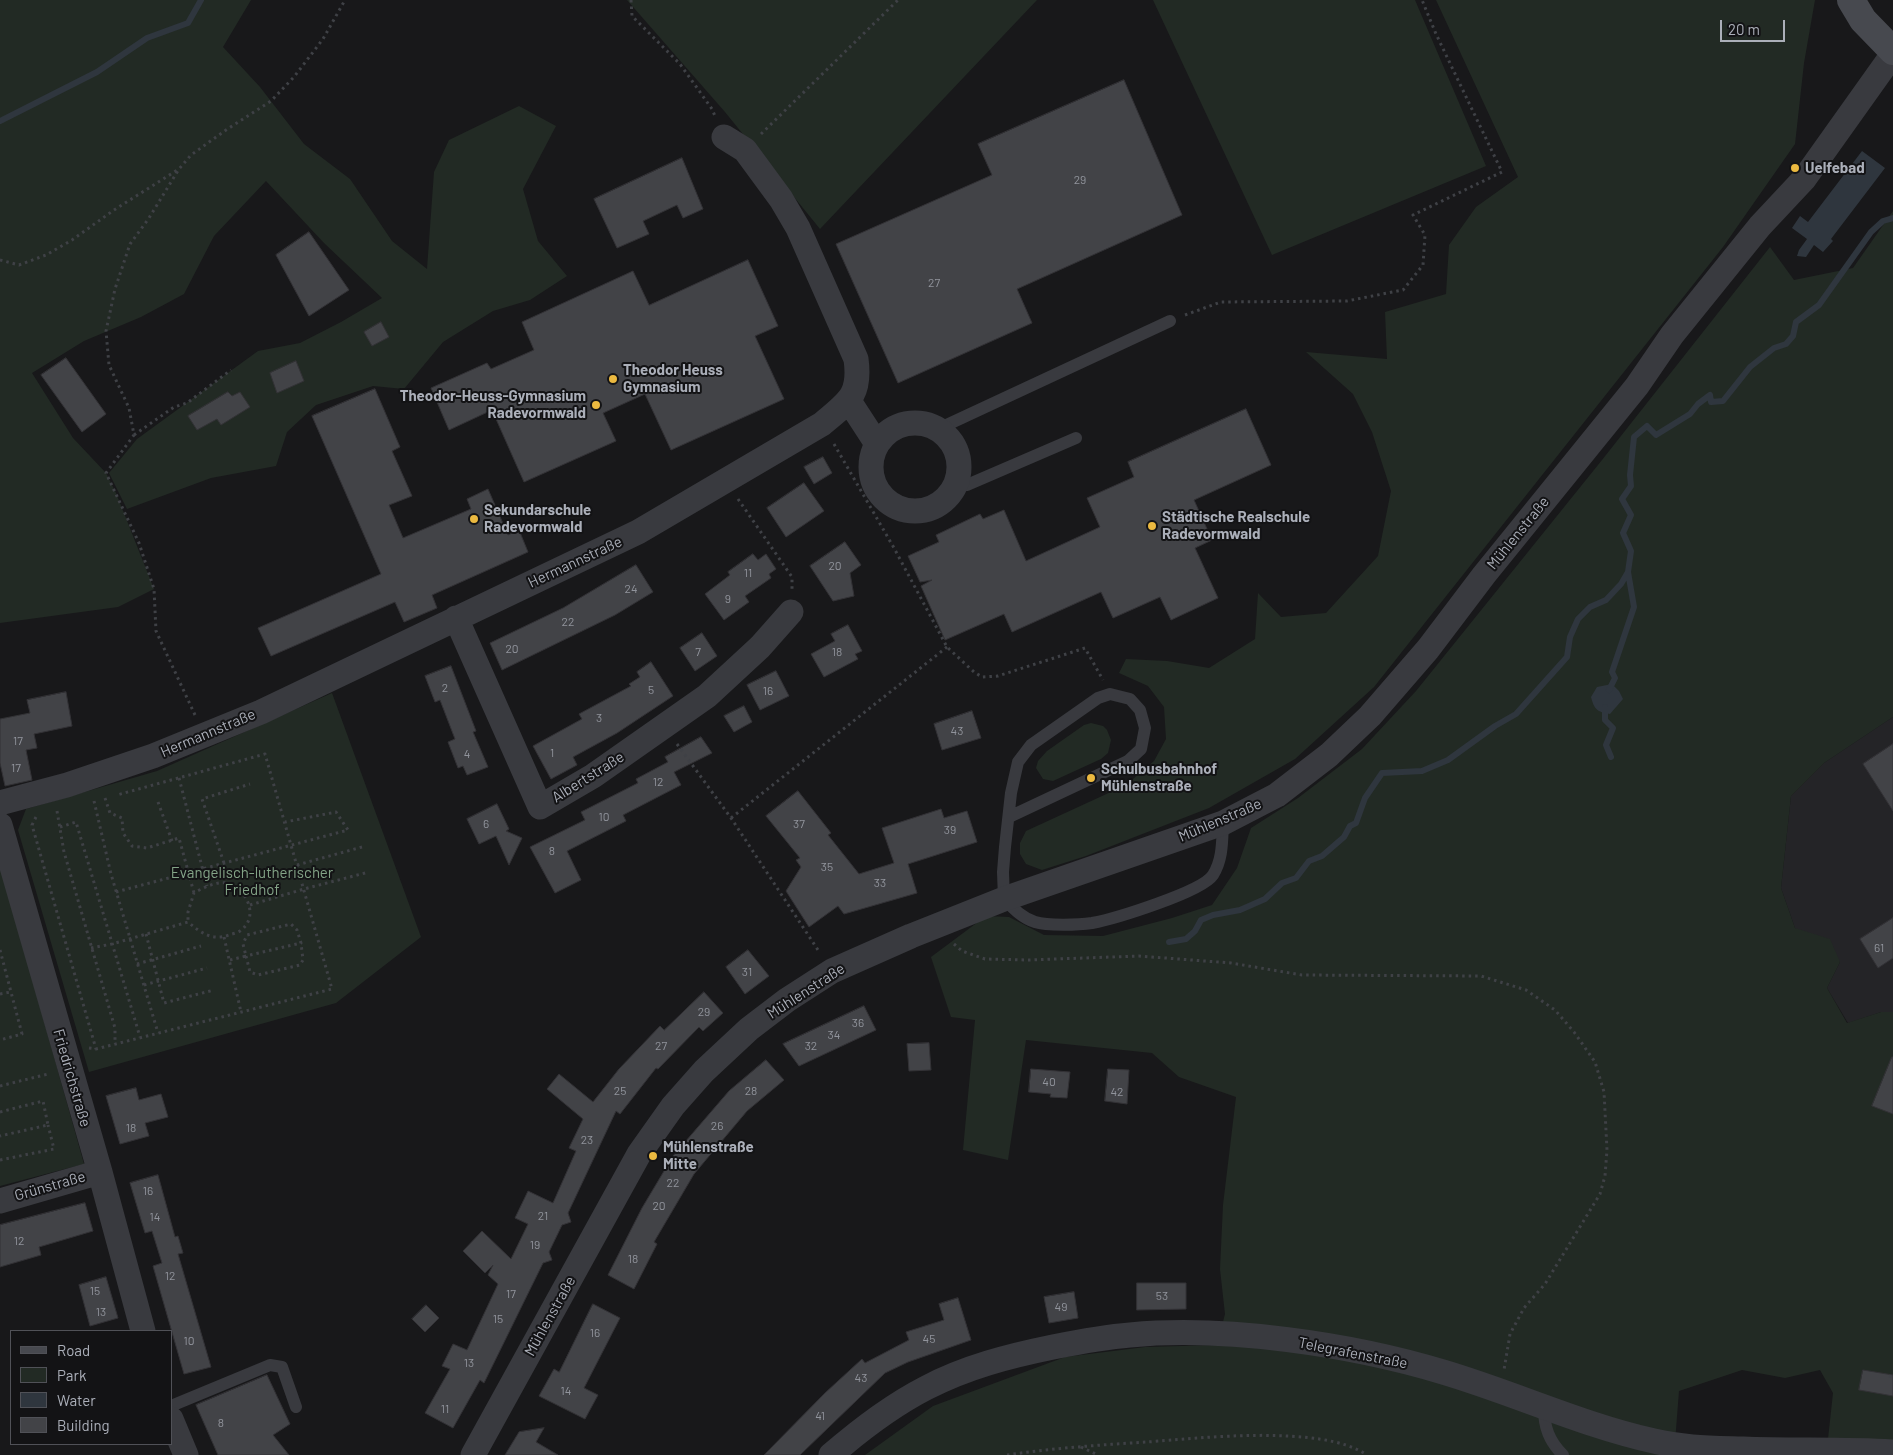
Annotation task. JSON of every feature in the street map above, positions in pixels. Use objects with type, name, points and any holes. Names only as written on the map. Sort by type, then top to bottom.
[{"type":"main road","points":[[1851,0],[1863,20],[1893,52]]},
{"type":"street","name":"Mühlenstraße","points":[[473,1455],[639,1154],[673,1106],[704,1071],[749,1029],[787,1000],[832,971],[1004,899],[1223,823],[1277,796],[1328,755],[1377,709],[1428,649],[1484,575],[1637,386],[1672,336],[1760,226],[1804,179],[1893,52]]},
{"type":"street","name":"Hermannstraße","points":[[0,803],[67,785],[153,756],[261,712],[638,532],[822,424],[848,401],[857,381],[856,359],[798,228],[781,199],[745,150],[724,137]]},
{"type":"street","points":[[848,401],[877,444]]},
{"type":"street","points":[[922,423],[938,429],[951,442],[958,457],[958,475],[955,486],[943,501],[930,508],[912,511],[895,506],[881,495],[872,478],[871,460],[877,444],[886,433],[903,424],[922,423]]},
{"type":"street","name":"Albertstraße","points":[[456,618],[540,807],[593,776],[707,696],[760,647],[791,612]]},
{"type":"street","name":"Friedrichstraße","points":[[0,825],[100,1172],[143,1330]]},
{"type":"street","name":"Grünstraße","points":[[0,1201],[100,1172]]},
{"type":"street","name":"Telegrafenstraße","points":[[831,1455],[894,1406],[928,1387],[962,1372],[1006,1357],[1092,1339],[1162,1333],[1228,1334],[1366,1352],[1441,1371],[1544,1408],[1637,1436],[1678,1446],[1893,1452]]},
{"type":"street","points":[[172,1421],[186,1455]]},
{"type":"lane","points":[[938,429],[1170,321]]},
{"type":"lane","points":[[955,486],[968,485],[1076,438]]},
{"type":"lane","points":[[1009,818],[1128,761],[1141,750],[1145,728],[1140,710],[1130,698],[1110,694],[1098,698],[1031,745],[1018,762],[1011,793],[1003,872],[1004,899],[1021,915],[1036,922],[1091,923],[1142,909],[1193,888],[1212,876],[1222,854],[1223,823]]},
{"type":"lane","points":[[172,1406],[228,1381],[270,1365],[276,1365],[282,1367],[296,1407]]},
{"type":"lane","points":[[1544,1408],[1544,1423],[1548,1435],[1563,1455]]},
{"type":"path","points":[[134,435],[129,408],[109,365],[106,331],[115,289],[130,244],[191,155],[272,102],[323,39],[346,0]]},
{"type":"path","points":[[631,0],[632,16],[680,64],[712,109],[724,137]]},
{"type":"path","points":[[745,150],[898,0]]},
{"type":"path","points":[[1170,321],[1221,302],[1347,301],[1403,290],[1423,265],[1425,235],[1413,215],[1502,172],[1436,34],[1422,0]]},
{"type":"path","points":[[0,260],[19,265],[46,254],[72,240],[114,210],[180,169]]},
{"type":"path","points":[[204,736],[156,631],[154,590],[139,543],[106,472],[134,435],[174,407],[187,403],[231,370]]},
{"type":"path","points":[[822,424],[894,548],[947,647],[982,677],[998,676],[1085,648],[1110,694]]},
{"type":"path","points":[[726,482],[792,577],[791,612]]},
{"type":"path","points":[[731,818],[947,647]]},
{"type":"path","points":[[665,727],[731,818],[832,971]]},
{"type":"path","points":[[0,1086],[96,1048],[332,989],[266,754],[85,804]]},
{"type":"path","points":[[179,778],[207,886]]},
{"type":"path","points":[[224,863],[202,799],[250,784]]},
{"type":"path","points":[[105,798],[110,813],[122,818],[123,833],[132,846],[147,848],[179,838],[194,893],[188,912],[188,922],[197,930],[212,938],[224,937],[240,931],[249,921],[250,905],[242,891],[226,883],[207,886],[194,893]]},
{"type":"path","points":[[94,801],[116,892],[158,1033]]},
{"type":"path","points":[[158,802],[172,841]]},
{"type":"path","points":[[50,813],[66,809]]},
{"type":"path","points":[[57,812],[64,852],[116,1028],[115,1044]]},
{"type":"path","points":[[116,892],[348,830],[336,812],[285,822]]},
{"type":"path","points":[[43,815],[36,817],[32,825],[96,1048]]},
{"type":"path","points":[[60,827],[76,822],[140,1037]]},
{"type":"path","points":[[297,865],[362,847]]},
{"type":"path","points":[[250,905],[369,872]]},
{"type":"path","points":[[91,948],[112,944],[188,922]]},
{"type":"path","points":[[291,924],[297,930],[303,960],[300,965],[258,975],[250,972],[246,956],[243,944],[247,935],[291,924]]},
{"type":"path","points":[[934,927],[962,951],[985,960],[1139,956],[1231,963],[1302,976],[1482,976],[1526,990],[1555,1010],[1596,1062],[1604,1092],[1607,1150],[1605,1176],[1600,1194],[1545,1284],[1524,1308],[1510,1334],[1500,1392]]},
{"type":"path","points":[[146,934],[164,1003],[214,990]]},
{"type":"path","points":[[224,937],[241,1012]]},
{"type":"path","points":[[230,960],[301,944]]},
{"type":"path","points":[[137,964],[201,946]]},
{"type":"path","points":[[0,950],[22,1034],[0,1040]]},
{"type":"path","points":[[144,985],[206,968]]},
{"type":"path","points":[[0,994],[11,992]]},
{"type":"path","points":[[0,1112],[42,1101],[54,1149],[0,1160]]},
{"type":"path","points":[[0,1136],[48,1125]]},
{"type":"path","points":[[1007,1455],[1049,1448],[1219,1436],[1278,1436],[1324,1440],[1344,1444],[1367,1455]]},
{"type":"path","points":[[1081,1446],[1098,1455]]},
{"type":"shaded area","points":[[1893,717],[1893,1012],[1881,1012],[1848,1023],[1827,988],[1840,962],[1795,928],[1781,888],[1791,796],[1824,763]]},
{"type":"green space","points":[[0,0],[251,0],[223,47],[260,87],[304,144],[350,179],[392,241],[427,269],[434,172],[449,140],[519,106],[556,126],[523,189],[538,241],[567,276],[530,300],[493,311],[443,342],[404,389],[373,386],[316,405],[287,432],[276,466],[211,478],[127,509],[109,473],[137,439],[258,351],[300,343],[382,298],[324,243],[266,181],[214,236],[184,294],[141,317],[84,341],[32,373],[73,438],[106,473],[116,493],[154,589],[118,607],[0,623]]},
{"type":"green space","points":[[627,0],[1037,0],[820,229],[725,112]]},
{"type":"green space","points":[[1153,0],[1415,0],[1486,166],[1272,255]]},
{"type":"green space","points":[[1436,0],[1815,0],[1804,63],[1795,144],[1723,247],[1374,687],[1295,759],[1209,808],[1086,856],[1042,870],[1026,864],[1020,854],[1020,843],[1026,831],[1126,785],[1154,761],[1166,739],[1164,707],[1148,686],[1119,673],[1126,659],[1167,661],[1209,668],[1255,639],[1258,593],[1281,617],[1326,613],[1378,556],[1391,491],[1372,432],[1353,394],[1306,352],[1387,359],[1385,312],[1446,294],[1449,245],[1476,207],[1518,177]]},
{"type":"green space","points":[[1893,211],[1893,717],[1824,763],[1791,796],[1781,888],[1795,928],[1830,939],[1840,962],[1827,988],[1847,1023],[1881,1012],[1893,1012],[1893,1449],[1827,1448],[1833,1393],[1820,1370],[1785,1378],[1742,1370],[1679,1391],[1674,1455],[865,1455],[933,1406],[1065,1357],[1145,1347],[1217,1345],[1225,1314],[1220,1269],[1223,1205],[1236,1097],[1179,1077],[1152,1053],[1026,1040],[1008,1160],[963,1150],[975,1020],[951,1017],[931,957],[986,916],[1009,917],[1044,935],[1103,936],[1172,918],[1212,905],[1237,868],[1251,828],[1298,798],[1362,749],[1416,691],[1770,247],[1794,280],[1853,268]]},
{"type":"green space","name":"Evangelisch-lutherischer Friedhof","points":[[332,693],[421,937],[336,1003],[89,1072],[18,830],[26,809],[157,771]]},
{"type":"green space","points":[[1091,723],[1103,726],[1107,730],[1111,740],[1108,753],[1101,759],[1053,781],[1043,779],[1036,768],[1038,761],[1047,751],[1084,725]]},
{"type":"green space","points":[[0,864],[84,1164],[0,1186]]},
{"type":"water","points":[[1862,151],[1885,168],[1831,239],[1833,241],[1823,252],[1814,245],[1806,257],[1797,256],[1807,239],[1792,228],[1800,216],[1808,222]]},
{"type":"water","points":[[1612,684],[1619,691],[1623,699],[1610,714],[1597,709],[1591,697],[1597,687]]},
{"type":"building","points":[[1124,80],[1182,215],[1017,289],[1032,323],[898,383],[836,244],[992,175],[978,144]]},
{"type":"building","points":[[682,158],[703,209],[683,218],[677,205],[643,221],[649,234],[617,248],[594,199]]},
{"type":"building","points":[[309,232],[349,290],[309,316],[276,255]]},
{"type":"building","name":"Theodor Heuss Gymnasium","points":[[748,260],[778,326],[755,336],[784,399],[671,450],[645,394],[603,413],[616,441],[524,482],[492,410],[449,430],[431,388],[487,363],[491,369],[534,350],[522,322],[633,271],[649,305]]},
{"type":"building","points":[[381,322],[389,337],[372,346],[364,332]]},
{"type":"building","points":[[66,358],[106,414],[82,432],[41,375]]},
{"type":"building","points":[[296,361],[304,381],[277,393],[270,373]]},
{"type":"building","name":"Sekundarschule Radevormwald","points":[[375,389],[400,447],[392,451],[412,496],[389,505],[403,538],[471,509],[467,499],[488,489],[508,535],[519,530],[528,552],[432,595],[437,608],[404,622],[395,602],[271,656],[258,628],[381,574],[312,416]]},
{"type":"building","points":[[228,392],[232,396],[240,392],[250,407],[221,425],[217,419],[197,430],[188,416]]},
{"type":"building","name":"Städtische Realschule Radevormwald","points":[[1246,409],[1271,465],[1194,500],[1212,540],[1195,548],[1218,598],[1171,620],[1160,597],[1113,618],[1101,592],[1012,632],[1004,614],[945,640],[921,586],[932,580],[920,582],[908,556],[939,542],[936,535],[980,514],[983,519],[1004,510],[1026,561],[1100,527],[1087,498],[1134,477],[1128,462]]},
{"type":"building","points":[[823,457],[832,473],[814,484],[804,467]]},
{"type":"building","points":[[804,483],[824,511],[786,537],[767,508]]},
{"type":"building","points":[[845,542],[861,565],[850,573],[854,596],[833,601],[810,566]]},
{"type":"building","points":[[753,554],[758,560],[766,554],[776,569],[769,574],[771,578],[745,596],[749,602],[724,620],[705,594],[730,575],[728,572]]},
{"type":"building","points":[[636,565],[653,592],[615,615],[502,670],[490,643],[563,608]]},
{"type":"building","points":[[848,625],[862,651],[855,654],[858,659],[824,677],[811,654],[835,641],[831,634]]},
{"type":"building","points":[[702,633],[717,656],[695,671],[680,648]]},
{"type":"building","points":[[651,662],[673,696],[617,733],[573,757],[577,765],[551,779],[533,746],[582,719],[579,714],[631,686],[629,684],[640,677],[637,672]]},
{"type":"building","points":[[451,666],[476,731],[473,732],[488,767],[467,775],[463,766],[458,768],[448,742],[455,739],[440,700],[435,702],[425,676]]},
{"type":"building","points":[[776,671],[789,696],[760,710],[747,685]]},
{"type":"building","points":[[66,692],[72,726],[34,734],[37,748],[26,750],[32,780],[5,786],[0,763],[0,719],[30,713],[27,700]]},
{"type":"building","points":[[744,706],[752,722],[734,732],[724,716]]},
{"type":"building","points":[[972,711],[981,738],[942,750],[934,724]]},
{"type":"building","points":[[701,737],[712,753],[674,772],[681,785],[623,815],[626,821],[567,851],[581,880],[555,893],[530,847],[585,820],[581,812],[638,783],[636,779],[668,762],[665,757]]},
{"type":"building","points":[[1893,744],[1893,811],[1863,764]]},
{"type":"building","points":[[798,791],[831,833],[828,835],[859,874],[894,863],[882,828],[941,809],[944,818],[967,811],[977,842],[908,864],[917,893],[844,914],[838,906],[809,927],[786,891],[801,867],[796,860],[800,858],[766,816]]},
{"type":"building","points":[[497,804],[509,829],[506,831],[522,838],[509,865],[496,836],[479,844],[467,819]]},
{"type":"building","points":[[1893,918],[1893,958],[1878,968],[1860,939]]},
{"type":"building","points":[[748,950],[769,976],[745,994],[726,967]]},
{"type":"building","points":[[704,992],[723,1013],[703,1031],[699,1027],[658,1069],[656,1068],[620,1114],[616,1111],[568,1213],[571,1222],[562,1225],[549,1252],[552,1260],[543,1263],[484,1383],[480,1380],[453,1428],[425,1413],[450,1369],[442,1366],[453,1344],[467,1350],[498,1284],[488,1275],[493,1265],[485,1273],[463,1251],[482,1231],[511,1259],[528,1224],[515,1218],[528,1191],[553,1203],[576,1151],[569,1148],[583,1119],[547,1089],[559,1074],[593,1102],[619,1069],[660,1026],[664,1030]]},
{"type":"building","points":[[864,1006],[876,1030],[799,1066],[783,1044]]},
{"type":"building","points":[[929,1043],[931,1070],[909,1071],[907,1044]]},
{"type":"building","points":[[1893,1057],[1893,1114],[1872,1106]]},
{"type":"building","points":[[766,1060],[784,1080],[747,1111],[694,1174],[654,1242],[657,1244],[634,1289],[608,1275],[642,1208],[673,1156],[729,1091]]},
{"type":"building","points":[[1031,1069],[1070,1072],[1067,1098],[1050,1097],[1051,1094],[1029,1092]]},
{"type":"building","points":[[1108,1069],[1129,1070],[1127,1104],[1105,1101]]},
{"type":"building","points":[[136,1088],[139,1100],[161,1094],[168,1117],[145,1123],[149,1136],[120,1144],[106,1096]]},
{"type":"building","points":[[158,1175],[175,1237],[178,1236],[183,1253],[178,1254],[211,1367],[184,1374],[153,1266],[162,1263],[152,1231],[145,1233],[130,1183]]},
{"type":"building","points":[[85,1203],[93,1231],[39,1247],[41,1255],[0,1267],[0,1225]]},
{"type":"building","points":[[106,1277],[118,1318],[90,1326],[79,1285]]},
{"type":"building","points":[[1137,1283],[1186,1283],[1186,1309],[1137,1310]]},
{"type":"building","points":[[1074,1292],[1078,1318],[1049,1323],[1044,1297]]},
{"type":"building","points":[[958,1298],[971,1340],[908,1362],[885,1373],[800,1455],[764,1455],[825,1393],[862,1359],[865,1363],[909,1340],[906,1332],[944,1320],[939,1304]]},
{"type":"building","points":[[593,1304],[620,1318],[584,1388],[598,1395],[585,1419],[539,1396],[554,1369],[559,1372]]},
{"type":"building","points":[[426,1305],[439,1318],[425,1332],[412,1319]]},
{"type":"building","points":[[1863,1370],[1893,1375],[1893,1396],[1859,1390]]},
{"type":"building","points":[[267,1375],[290,1424],[273,1435],[289,1455],[218,1455],[196,1405]]},
{"type":"building","points":[[544,1428],[536,1442],[558,1455],[505,1455],[519,1432]]},
{"type":"waterway","points":[[0,121],[97,72],[147,38],[188,23],[201,0]]},
{"type":"waterway","points":[[1169,942],[1186,939],[1195,931],[1201,920],[1213,915],[1240,910],[1265,899],[1282,883],[1296,878],[1309,861],[1322,856],[1344,837],[1350,826],[1356,823],[1365,798],[1382,773],[1422,771],[1448,760],[1495,726],[1516,714],[1567,657],[1570,637],[1578,619],[1590,607],[1606,600],[1621,584],[1628,572],[1631,551],[1623,533],[1631,515],[1622,499],[1631,486],[1630,475],[1634,437],[1647,426],[1656,435],[1690,414],[1698,404],[1710,395],[1711,402],[1723,401],[1750,367],[1774,348],[1786,344],[1793,336],[1796,322],[1819,305],[1871,232],[1883,221],[1893,218]]},
{"type":"waterway","points":[[1609,690],[1615,678],[1612,672],[1634,607],[1628,572]]},
{"type":"waterway","points":[[1605,707],[1605,720],[1613,728],[1606,745],[1611,757]]},
{"type":"place","name":"Uelfebad","points":[[1795,168]]},
{"type":"place","name":"Theodor Heuss Gymnasium","points":[[613,379]]},
{"type":"place","name":"Theodor-Heuss-Gymnasium Radevormwald","points":[[596,405]]},
{"type":"place","name":"Sekundarschule Radevormwald","points":[[474,519]]},
{"type":"place","name":"Städtische Realschule Radevormwald","points":[[1152,526]]},
{"type":"place","name":"Schulbusbahnhof Mühlenstraße","points":[[1091,778]]},
{"type":"place","name":"Mühlenstraße Mitte","points":[[653,1156]]}]
